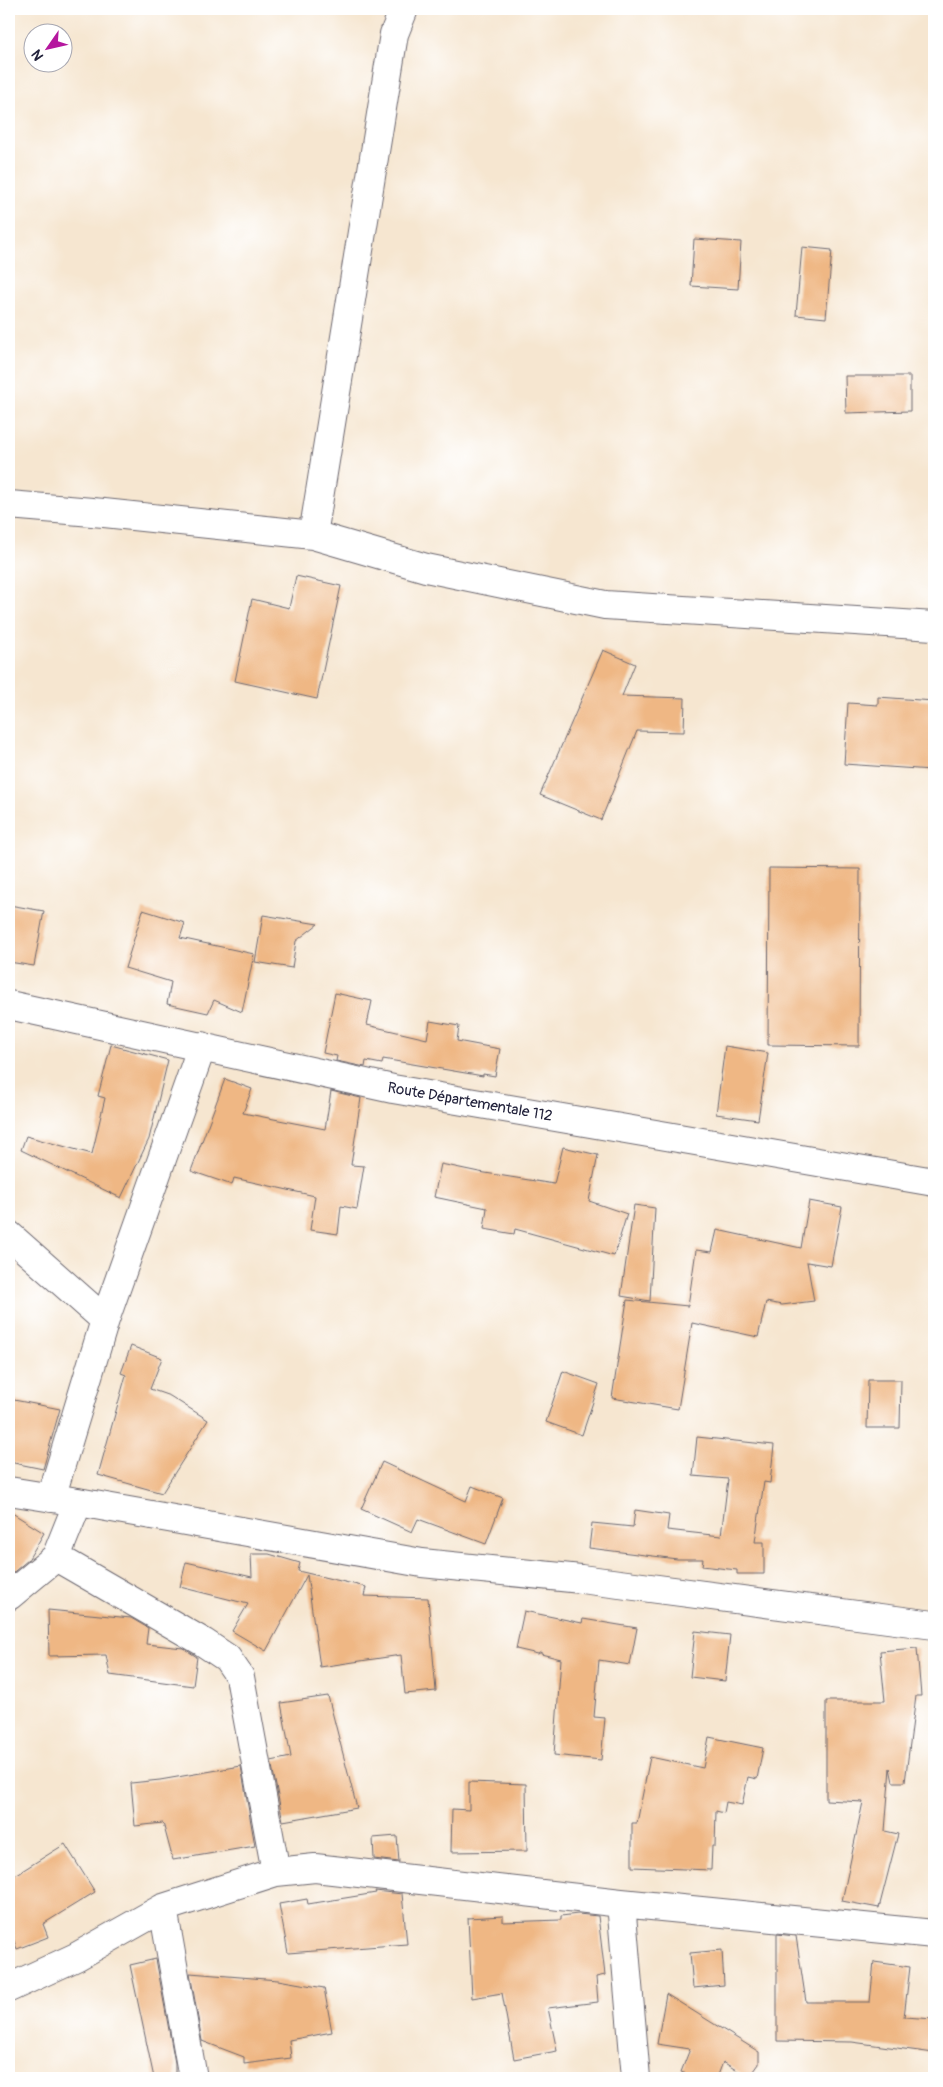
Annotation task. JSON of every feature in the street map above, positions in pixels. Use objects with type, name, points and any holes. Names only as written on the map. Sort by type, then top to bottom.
[{"type":"street","points":[[313,535],[394,34],[404,9]]},
{"type":"street","points":[[9,505],[313,535],[426,568],[605,605],[934,626]]},
{"type":"street","name":"Route Départementale 112","points":[[9,1005],[393,1089],[934,1182]]},
{"type":"street","points":[[51,1498],[104,1320],[202,1046]]},
{"type":"street","points":[[9,1235],[104,1320]]},
{"type":"street","points":[[9,1491],[422,1563],[581,1579],[934,1625]]},
{"type":"street","points":[[9,1596],[56,1557],[78,1502]]},
{"type":"street","points":[[56,1557],[203,1642],[227,1658],[240,1677],[276,1872]]},
{"type":"street","points":[[9,1988],[76,1957],[163,1908],[276,1872],[315,1868],[621,1903],[934,1934]]},
{"type":"street","points":[[621,1903],[636,2078]]},
{"type":"street","points":[[163,1908],[193,2078]]},
{"type":"building","points":[[694,239],[741,242],[738,289],[691,286]]},
{"type":"building","points":[[802,247],[832,250],[826,318],[796,315]]},
{"type":"building","points":[[845,376],[910,376],[910,411],[846,413]]},
{"type":"building","points":[[296,576],[341,586],[317,699],[235,681],[252,599],[289,608]]},
{"type":"building","points":[[603,650],[635,664],[622,696],[685,698],[684,732],[637,731],[601,820],[540,795]]},
{"type":"building","points":[[878,697],[934,701],[932,770],[844,764],[848,703],[878,705]]},
{"type":"building","points":[[769,868],[860,869],[859,1046],[768,1045]]},
{"type":"building","points":[[9,905],[44,911],[34,966],[9,962]]},
{"type":"building","points":[[143,910],[185,923],[180,938],[254,954],[242,1012],[214,1000],[208,1013],[167,1004],[171,982],[125,968]]},
{"type":"building","points":[[263,915],[318,924],[296,941],[292,968],[255,962]]},
{"type":"building","points":[[335,993],[372,1001],[367,1025],[427,1039],[430,1021],[459,1026],[457,1041],[500,1049],[495,1076],[483,1074],[483,1076],[383,1059],[382,1064],[366,1061],[365,1067],[336,1061],[337,1056],[323,1053]]},
{"type":"building","points":[[111,1045],[168,1060],[149,1139],[121,1198],[21,1150],[26,1136],[92,1154],[105,1098],[98,1096]]},
{"type":"building","points":[[725,1046],[768,1053],[758,1120],[716,1114]]},
{"type":"building","points":[[225,1079],[252,1089],[243,1113],[325,1129],[331,1091],[361,1098],[351,1165],[364,1166],[357,1209],[341,1206],[338,1234],[310,1230],[315,1196],[234,1178],[232,1185],[191,1171]]},
{"type":"building","points":[[563,1147],[598,1155],[589,1201],[627,1214],[614,1256],[515,1229],[514,1234],[484,1229],[487,1208],[434,1197],[441,1164],[554,1184]]},
{"type":"building","points":[[809,1201],[842,1207],[831,1266],[807,1262],[814,1301],[782,1305],[766,1302],[758,1337],[692,1323],[678,1409],[612,1398],[627,1300],[688,1306],[696,1250],[712,1252],[717,1230],[801,1248]]},
{"type":"building","points":[[634,1205],[655,1208],[650,1301],[621,1296]]},
{"type":"building","points":[[131,1346],[162,1358],[150,1389],[170,1396],[208,1420],[162,1493],[98,1475],[126,1375],[121,1373]]},
{"type":"building","points":[[563,1371],[599,1384],[582,1435],[546,1422]]},
{"type":"building","points":[[868,1380],[901,1380],[900,1428],[867,1428]]},
{"type":"building","points":[[9,1399],[60,1409],[43,1469],[9,1462]]},
{"type":"building","points":[[697,1437],[774,1445],[770,1483],[764,1482],[755,1542],[764,1542],[764,1574],[737,1574],[737,1570],[702,1566],[703,1559],[677,1559],[589,1548],[592,1523],[633,1527],[635,1510],[669,1515],[667,1530],[721,1536],[728,1479],[693,1476]]},
{"type":"building","points":[[382,1462],[466,1501],[472,1486],[503,1498],[486,1544],[418,1519],[412,1532],[361,1509]]},
{"type":"building","points":[[9,1511],[44,1533],[28,1560],[9,1576]]},
{"type":"building","points":[[251,1554],[269,1554],[300,1563],[298,1571],[366,1587],[364,1596],[428,1598],[436,1691],[405,1694],[401,1655],[320,1667],[307,1575],[266,1651],[232,1631],[248,1604],[180,1587],[186,1562],[252,1577]]},
{"type":"building","points":[[48,1610],[131,1618],[148,1628],[146,1644],[183,1648],[197,1657],[193,1686],[110,1675],[106,1655],[49,1656]]},
{"type":"building","points":[[524,1611],[582,1623],[583,1619],[637,1628],[630,1665],[599,1660],[594,1717],[605,1718],[601,1760],[554,1755],[561,1659],[541,1654],[541,1652],[538,1654],[516,1649]]},
{"type":"building","points":[[695,1631],[730,1635],[725,1681],[690,1677]]},
{"type":"building","points":[[917,1648],[921,1696],[916,1696],[905,1782],[893,1782],[890,1768],[885,1831],[898,1834],[879,1908],[842,1901],[863,1802],[826,1800],[826,1701],[885,1701],[880,1651]]},
{"type":"building","points":[[328,1696],[357,1808],[283,1821],[271,1761],[291,1757],[281,1703]]},
{"type":"building","points":[[709,1737],[763,1748],[757,1779],[748,1777],[742,1805],[726,1802],[724,1813],[716,1811],[715,1846],[712,1846],[711,1870],[632,1867],[632,1823],[637,1823],[650,1757],[703,1768]]},
{"type":"building","points":[[241,1766],[255,1846],[173,1860],[163,1823],[135,1826],[131,1783]]},
{"type":"building","points":[[469,1782],[526,1784],[527,1851],[451,1852],[452,1809],[469,1810]]},
{"type":"building","points":[[397,1836],[399,1862],[374,1859],[373,1838]]},
{"type":"building","points":[[65,1844],[95,1892],[43,1924],[48,1937],[17,1949],[9,1928],[9,1879]]},
{"type":"building","points":[[375,1891],[402,1894],[407,1944],[288,1953],[279,1904],[307,1899],[308,1904],[376,1893]]},
{"type":"building","points":[[578,1914],[598,1916],[605,1975],[596,1977],[598,2002],[548,2008],[557,2051],[514,2059],[502,1993],[472,1998],[468,1918],[503,1916],[503,1922],[561,1920],[561,1916]]},
{"type":"building","points":[[777,1934],[796,1936],[806,2002],[870,2002],[874,1962],[910,1967],[904,2017],[934,2019],[934,2053],[852,2042],[777,2041]]},
{"type":"building","points":[[722,1950],[724,1985],[693,1988],[690,1953]]},
{"type":"building","points":[[156,1959],[175,2063],[175,2078],[154,2078],[130,1965]]},
{"type":"building","points":[[190,1973],[278,1980],[324,1988],[332,2032],[289,2040],[291,2058],[244,2064],[244,2057],[202,2041]]},
{"type":"building","points":[[666,1994],[759,2052],[759,2064],[749,2078],[723,2062],[717,2078],[698,2078],[681,2072],[690,2049],[657,2044]]}]
